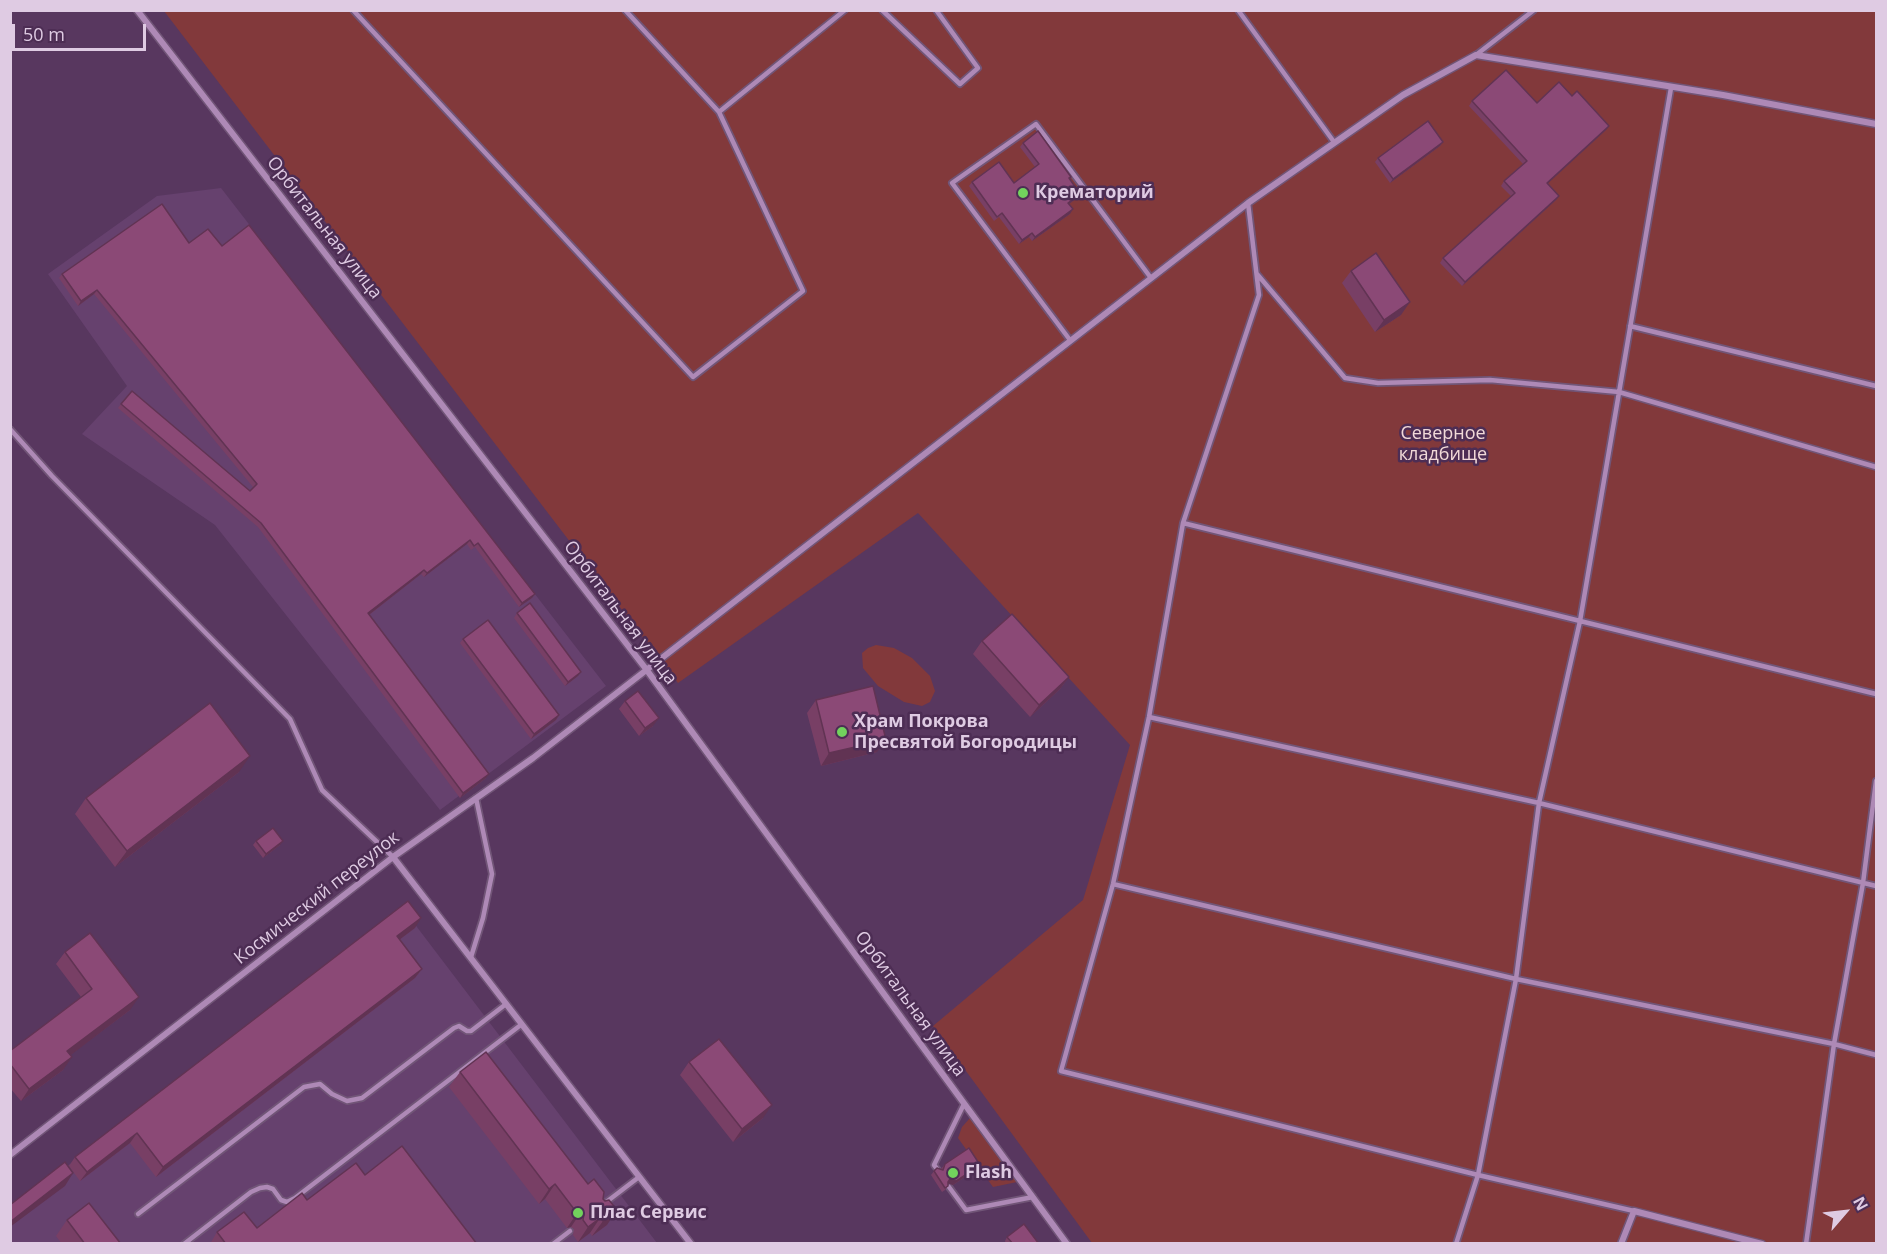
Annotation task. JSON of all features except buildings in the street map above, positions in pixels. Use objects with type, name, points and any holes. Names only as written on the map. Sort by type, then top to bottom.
[{"type":"street","name":"Орбитальная улица","points":[[137,10],[646,669],[1067,1244]]},
{"type":"street","name":"Космический переулок","points":[[10,1155],[393,857],[533,758],[1248,202],[1402,94],[1476,55]]},
{"type":"street","points":[[1476,55],[1723,95],[1876,124]]},
{"type":"street","points":[[393,857],[692,1244]]},
{"type":"street","points":[[1621,1244],[1634,1211],[1762,1244]]},
{"type":"lane","points":[[353,10],[693,377],[803,291],[719,112],[625,10]]},
{"type":"lane","points":[[719,112],[845,10]]},
{"type":"lane","points":[[882,10],[960,84],[978,68],[936,10]]},
{"type":"lane","points":[[1238,10],[1334,142]]},
{"type":"lane","points":[[1476,55],[1534,10]]},
{"type":"lane","points":[[1456,1244],[1478,1175],[1516,979],[1539,803],[1580,621],[1671,88]]},
{"type":"lane","points":[[1070,340],[952,183],[1036,124],[1151,278]]},
{"type":"lane","points":[[1248,202],[1259,295],[1183,523],[1149,717],[1113,884],[1061,1071],[1478,1175],[1634,1211]]},
{"type":"lane","points":[[1257,274],[1345,378],[1378,383],[1490,380],[1619,392],[1876,467]]},
{"type":"lane","points":[[1630,326],[1876,386]]},
{"type":"lane","points":[[10,429],[52,476],[290,719],[322,790],[393,857]]},
{"type":"lane","points":[[1183,523],[1876,694]]},
{"type":"lane","points":[[1149,717],[1539,803],[1876,886]]},
{"type":"lane","points":[[1806,1244],[1834,1044],[1863,883],[1876,781]]},
{"type":"lane","points":[[471,957],[483,918],[492,874],[476,798]]},
{"type":"lane","points":[[1113,884],[1516,979],[1834,1044],[1876,1055]]},
{"type":"lane","points":[[138,1214],[304,1087],[320,1084],[332,1094],[347,1101],[362,1098],[454,1028],[459,1026],[466,1031],[471,1031],[506,1004]]},
{"type":"lane","points":[[184,1244],[251,1192],[260,1188],[273,1189],[281,1200],[287,1202],[295,1198],[522,1024]]},
{"type":"lane","points":[[938,1170],[934,1165],[964,1104]]},
{"type":"lane","points":[[596,1210],[639,1177]]},
{"type":"lane","points":[[950,1187],[966,1210],[1033,1197]]},
{"type":"lane","points":[[553,1244],[570,1231]]},
{"type":"shaded area","points":[[221,188],[606,686],[440,810],[215,525],[82,434],[127,386],[48,274],[157,196]]},
{"type":"shaded area","points":[[401,906],[657,1243],[11,1244],[11,1210]]},
{"type":"green space","name":"Северное кладбище","points":[[164,11],[1876,11],[1876,1243],[1092,1243],[933,1026],[1083,900],[1130,745],[918,513],[678,683]]},
{"type":"green space","points":[[876,645],[894,648],[912,658],[930,676],[935,691],[930,702],[922,706],[904,702],[878,686],[863,668],[862,653]]},
{"type":"green space","points":[[970,1118],[1017,1182],[993,1187],[958,1138],[962,1127]]},
{"type":"place","name":"Крематорий","points":[[1023,193]]},
{"type":"place","name":"Храм Покрова Пресвятой Богородицы","points":[[842,732]]},
{"type":"place","name":"Flash","points":[[953,1173]]},
{"type":"place","name":"Плас Сервис","points":[[578,1213]]}]
